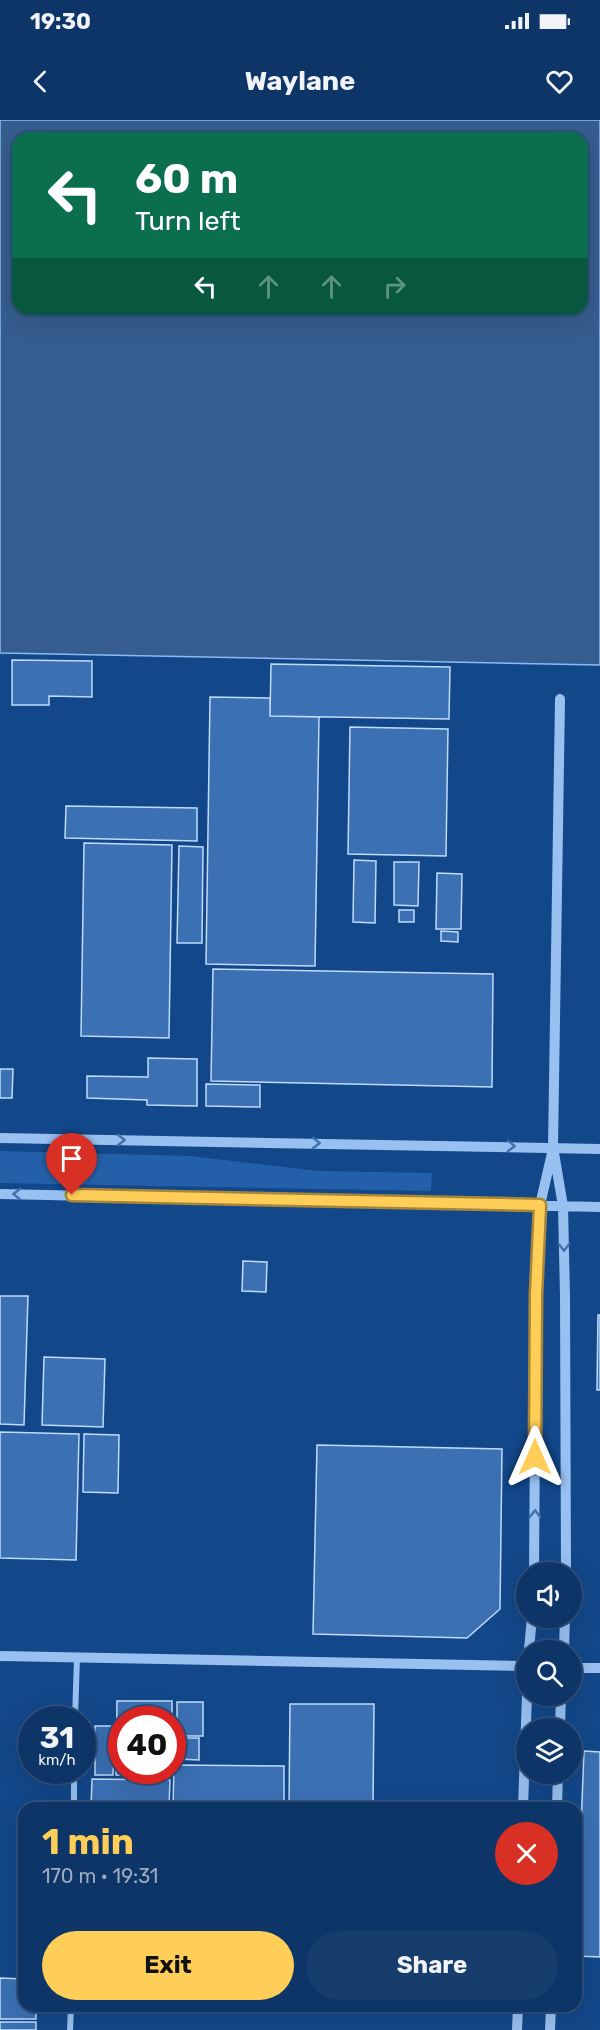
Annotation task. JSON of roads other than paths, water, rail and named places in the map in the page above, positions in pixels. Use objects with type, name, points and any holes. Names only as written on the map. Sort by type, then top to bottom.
[{"type":"street","points":[[560,699],[553,1147],[563,1206],[566,1562]]},
{"type":"street","points":[[0,1138],[600,1149]]},
{"type":"street","points":[[534,1562],[536,1295],[540,1205],[553,1147]]},
{"type":"street","points":[[0,1194],[600,1207]]},
{"type":"street","points":[[0,1656],[516,1666]]},
{"type":"street","points":[[75,1706],[76,1657]]},
{"type":"street","points":[[582,1668],[600,1668]]},
{"type":"street","points":[[523,1802],[527,1706]]},
{"type":"street","points":[[74,1784],[74,1802]]},
{"type":"street","points":[[557,1802],[558,1784]]},
{"type":"street","points":[[70,2030],[71,2012]]},
{"type":"street","points":[[517,2030],[518,2012]]},
{"type":"street","points":[[550,2030],[551,2012]]}]
